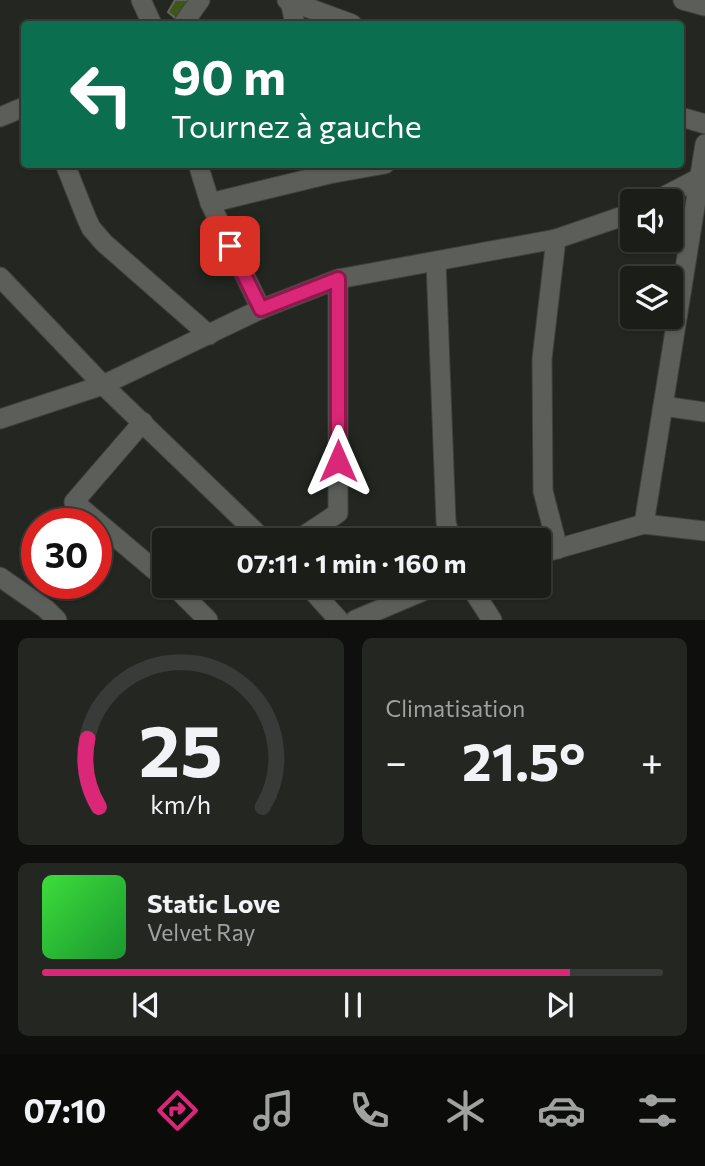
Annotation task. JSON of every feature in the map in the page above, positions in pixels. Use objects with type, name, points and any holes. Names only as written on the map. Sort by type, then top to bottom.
[{"type":"street","points":[[141,0],[151,21]]},
{"type":"street","points":[[185,21],[200,0]]},
{"type":"street","points":[[683,0],[705,6]]},
{"type":"street","points":[[289,1],[294,21]]},
{"type":"street","points":[[289,1],[344,21]]},
{"type":"street","points":[[0,117],[21,108]]},
{"type":"street","points":[[684,118],[705,124]]},
{"type":"street","points":[[644,524],[702,176],[705,144]]},
{"type":"street","points":[[67,168],[86,217],[98,236],[209,335]]},
{"type":"street","points":[[199,168],[209,203],[261,309]]},
{"type":"street","points":[[209,203],[328,169]]},
{"type":"street","points":[[678,189],[702,176]]},
{"type":"street","points":[[0,419],[103,385],[261,309],[338,279],[556,239],[620,218]]},
{"type":"street","points":[[546,528],[543,491],[542,359],[556,239]]},
{"type":"street","points":[[436,262],[448,528]]},
{"type":"street","points":[[0,277],[103,385],[252,528]]},
{"type":"street","points":[[316,528],[338,513],[338,279]]},
{"type":"street","points":[[663,406],[705,412]]},
{"type":"street","points":[[143,422],[74,502],[152,568]]},
{"type":"street","points":[[551,550],[644,524],[705,531]]},
{"type":"street","points":[[0,577],[46,609],[57,620]]},
{"type":"street","points":[[186,598],[208,620]]},
{"type":"street","points":[[319,598],[339,620]]},
{"type":"street","points":[[355,620],[407,598]]},
{"type":"street","points":[[478,598],[492,620]]},
{"type":"building","points":[[175,0],[195,0],[184,21],[178,21],[168,12]]},
{"type":"route","points":[[230,246],[261,309],[338,279],[338,461]]}]
